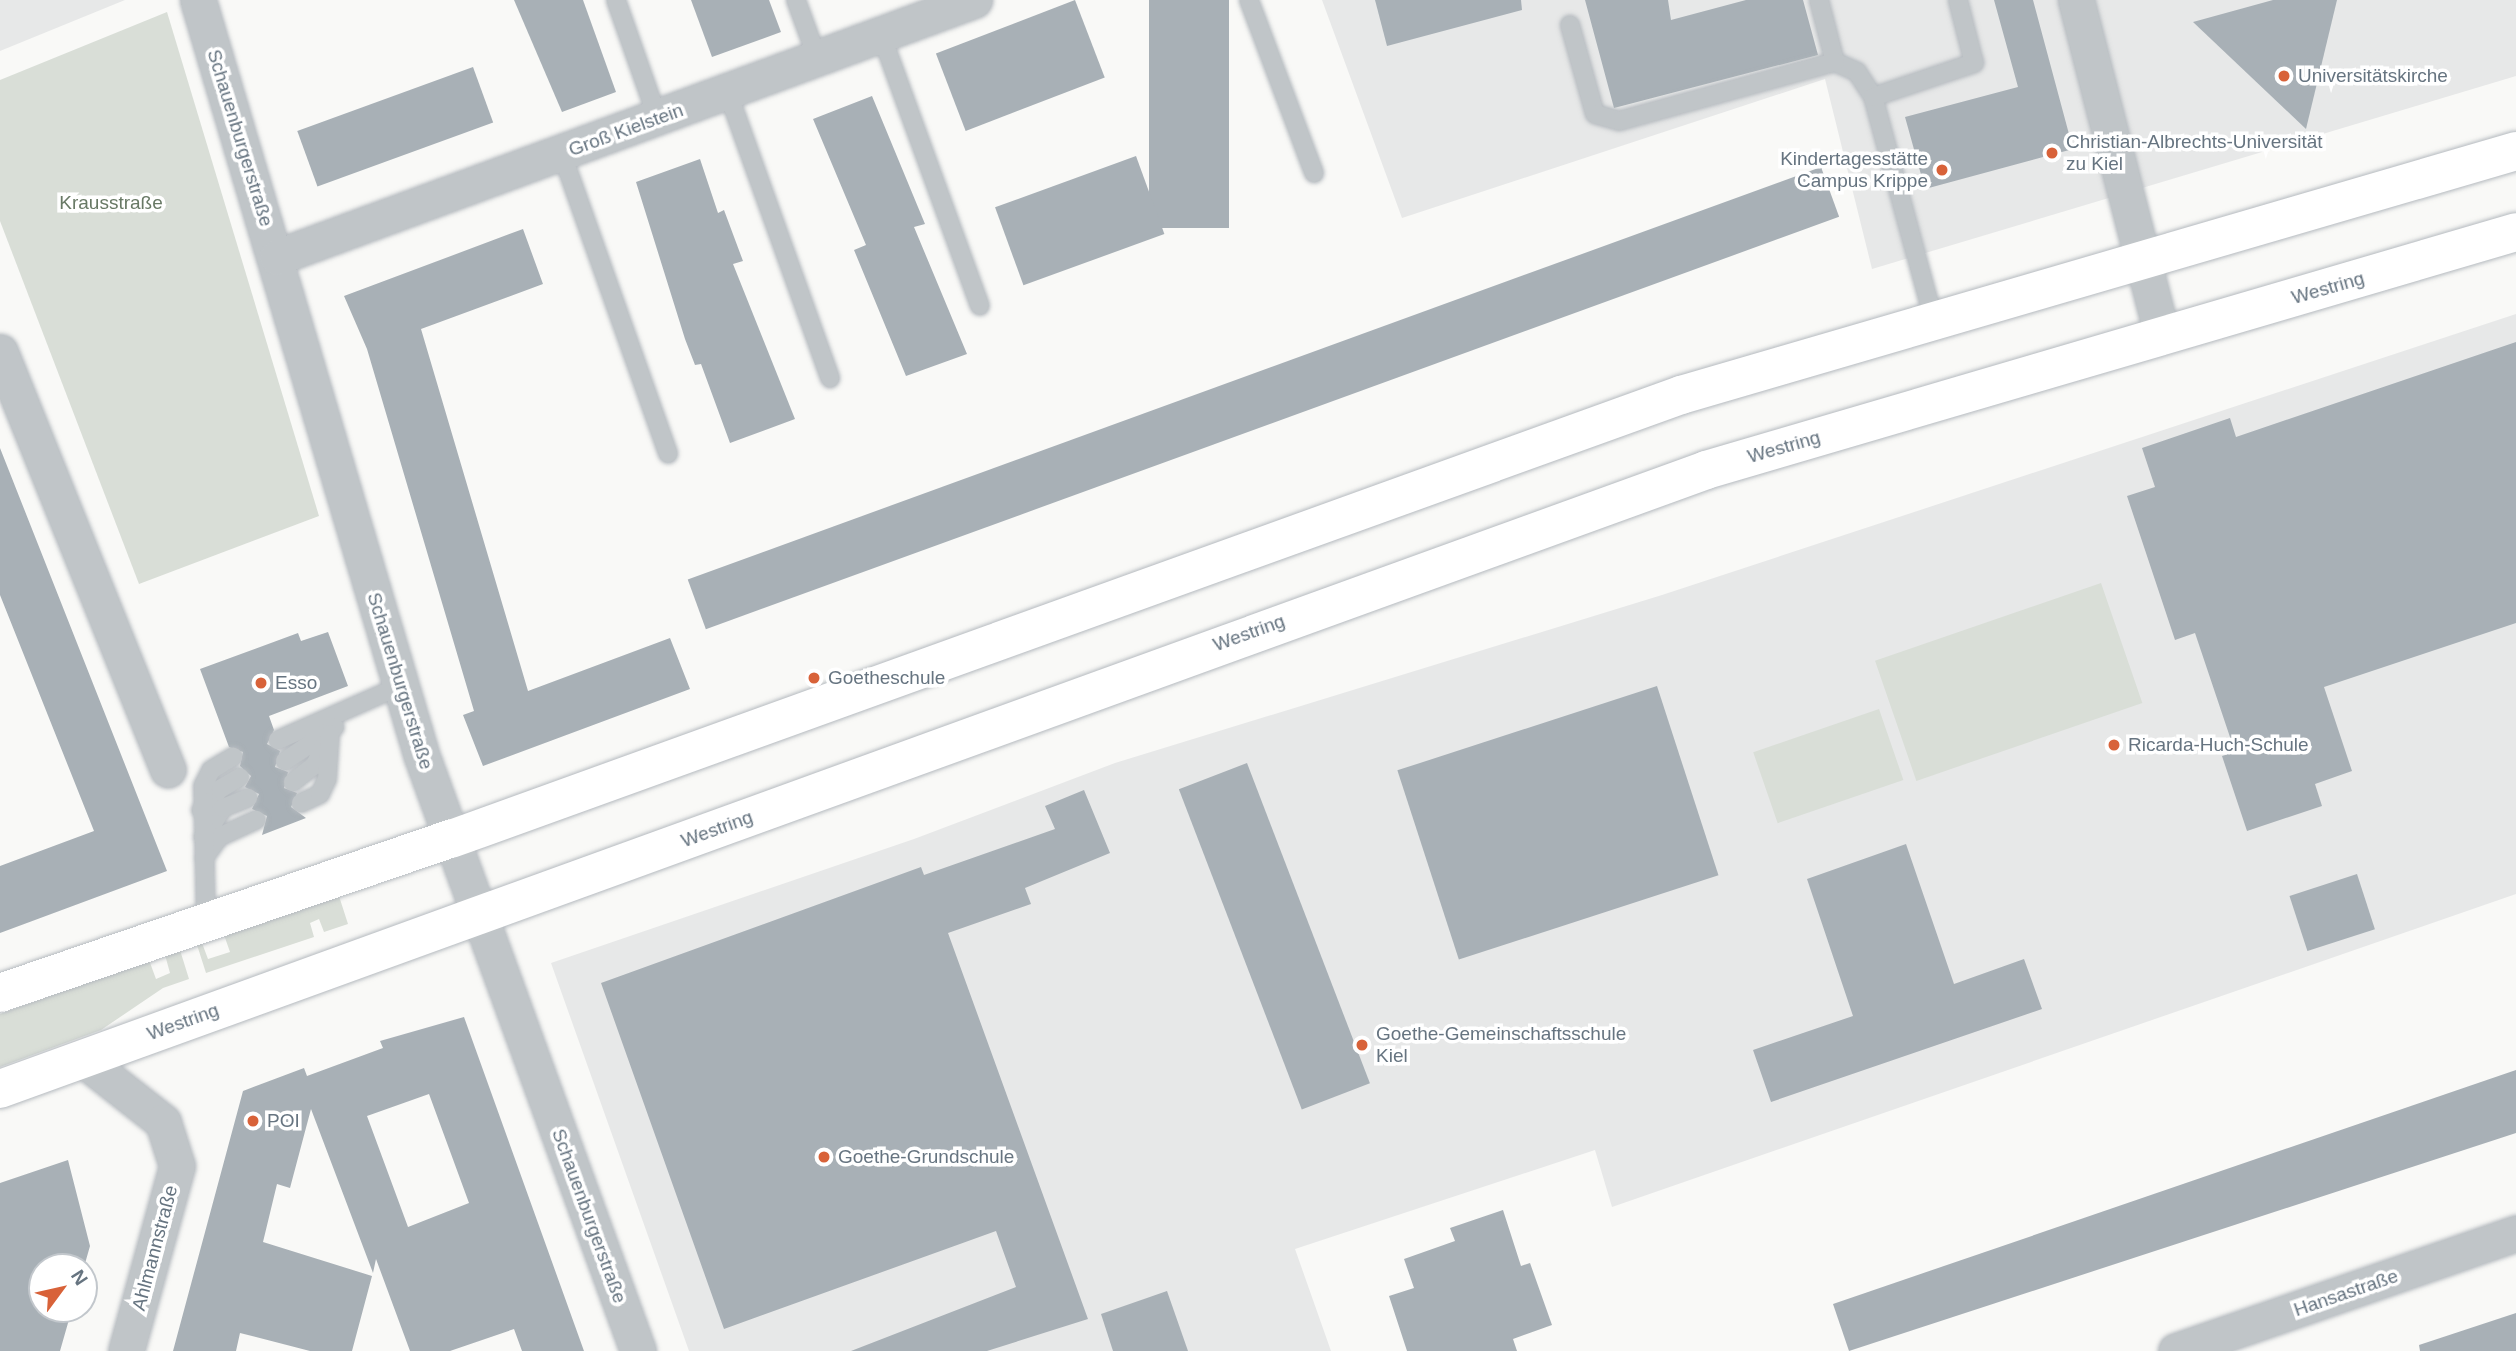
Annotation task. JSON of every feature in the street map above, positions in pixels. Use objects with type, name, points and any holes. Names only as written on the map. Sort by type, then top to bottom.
[{"type":"main road","points":[[0,993],[451,839],[1505,455],[1681,395],[2516,152]]},
{"type":"main road","name":"Westring","points":[[0,1089],[1706,470],[2516,232]]},
{"type":"street","name":"Schauenburgerstraße","points":[[198,0],[277,257],[400,686],[451,839],[638,1351]]},
{"type":"street","name":"Groß Kielstein","points":[[277,257],[882,37],[972,0]]},
{"type":"street","points":[[2076,0],[2162,337]]},
{"type":"street","points":[[0,352],[8,396],[168,769]]},
{"type":"street","name":"Ahlmannstraße","points":[[83,1059],[163,1122],[177,1166],[126,1351]]},
{"type":"street","name":"Hansastraße","points":[[2176,1351],[2242,1341],[2516,1233]]},
{"type":"lane","points":[[616,0],[657,119]]},
{"type":"lane","points":[[796,0],[818,60]]},
{"type":"lane","points":[[1249,0],[1314,173]]},
{"type":"lane","points":[[1819,0],[1835,62]]},
{"type":"lane","points":[[1873,97],[1974,63],[1958,0]]},
{"type":"lane","points":[[1570,25],[1595,114],[1619,121],[1835,62],[1857,72],[1873,97],[1934,321]]},
{"type":"lane","points":[[882,37],[980,306]]},
{"type":"lane","points":[[728,93],[830,378]]},
{"type":"lane","points":[[562,154],[668,454]]},
{"type":"lane","points":[[278,740],[346,713],[400,686]]},
{"type":"lane","points":[[293,782],[315,765],[330,734],[346,713]]},
{"type":"lane","points":[[285,761],[330,734]]},
{"type":"lane","points":[[300,803],[320,794],[327,779],[330,734]]},
{"type":"lane","points":[[206,924],[201,810],[203,786],[211,770],[233,757]]},
{"type":"lane","points":[[201,810],[220,789],[240,777]]},
{"type":"lane","points":[[203,838],[223,808],[248,798]]},
{"type":"lane","points":[[204,858],[219,837],[256,820]]},
{"type":"shaded area","points":[[0,0],[125,0],[0,51]]},
{"type":"shaded area","name":"Christian-Albrechts-Universität zu Kiel","points":[[1322,0],[2516,0],[2516,76],[1872,269],[1825,79],[1402,218]]},
{"type":"shaded area","points":[[2516,314],[2516,894],[1612,1207],[1595,1150],[1295,1249],[1331,1351],[689,1351],[551,963],[914,839],[1115,763],[1662,595]]},
{"type":"green space","name":"Krausstraße","points":[[167,12],[319,516],[139,584],[0,221],[0,80]]},
{"type":"green space","points":[[2101,583],[2142,703],[1916,781],[1875,661]]},
{"type":"green space","points":[[1879,709],[1903,780],[1778,823],[1753,752]]},
{"type":"green space","points":[[339,896],[348,924],[324,932],[319,919],[310,923],[314,937],[206,973],[197,945],[202,943],[208,959],[230,952],[224,935]]},
{"type":"green space","points":[[180,950],[189,979],[163,988],[101,1030],[0,1067],[0,1014],[149,960],[156,979],[170,973],[165,955]]},
{"type":"building","points":[[514,0],[583,0],[616,92],[562,112]]},
{"type":"building","points":[[691,0],[769,0],[781,32],[712,57]]},
{"type":"building","points":[[1075,0],[1105,77],[966,131],[936,53]]},
{"type":"building","points":[[1149,0],[1229,0],[1229,228],[1149,228]]},
{"type":"building","points":[[1375,0],[1521,0],[1522,10],[1387,46]]},
{"type":"building","points":[[1585,0],[1668,0],[1671,20],[1746,0],[1803,0],[1818,55],[1614,108]]},
{"type":"building","points":[[1994,0],[2033,0],[2073,149],[1925,189],[1905,117],[2018,87]]},
{"type":"building","name":"Universitätskirche","points":[[2273,0],[2337,0],[2306,129],[2193,22]]},
{"type":"building","points":[[473,67],[493,122],[317,186],[297,131]]},
{"type":"building","points":[[872,96],[925,224],[914,227],[967,354],[906,376],[854,250],[866,245],[813,119]]},
{"type":"building","points":[[1136,156],[1164,234],[1023,285],[995,207]]},
{"type":"building","points":[[700,159],[718,213],[724,210],[743,261],[733,264],[795,419],[730,443],[701,364],[695,365],[685,339],[636,182]]},
{"type":"building","points":[[1821,167],[1839,217],[706,629],[688,579]]},
{"type":"building","points":[[523,229],[543,284],[421,329],[528,691],[670,638],[690,689],[483,766],[463,715],[474,711],[367,349],[344,296]]},
{"type":"building","points":[[2516,342],[2516,623],[2324,687],[2352,771],[2315,784],[2322,806],[2247,831],[2222,756],[2235,752],[2195,633],[2175,640],[2127,496],[2155,487],[2142,448],[2230,418],[2236,437]]},
{"type":"building","points":[[0,448],[167,871],[0,933],[0,866],[94,831],[0,595]]},
{"type":"building","points":[[328,632],[348,686],[269,716],[274,730],[267,744],[280,751],[275,767],[288,772],[284,788],[297,793],[291,807],[306,818],[262,835],[267,816],[252,809],[259,794],[245,787],[251,776],[240,766],[243,752],[229,747],[200,669],[298,633],[301,641]]},
{"type":"building","points":[[1657,686],[1718,875],[1459,960],[1397,770]]},
{"type":"building","points":[[1247,763],[1370,1083],[1302,1109],[1179,789]]},
{"type":"building","name":"Goethe-Grundschule","points":[[1084,790],[1110,853],[1025,888],[1031,904],[948,933],[1088,1319],[987,1351],[851,1351],[1016,1287],[996,1231],[724,1329],[601,983],[921,867],[924,875],[1055,829],[1045,806]]},
{"type":"building","points":[[1906,844],[1954,984],[2024,959],[2042,1009],[1771,1102],[1753,1050],[1853,1016],[1807,879]]},
{"type":"building","points":[[2357,874],[2375,929],[2307,951],[2289,896]]},
{"type":"building","points":[[464,1017],[584,1351],[522,1351],[514,1329],[450,1351],[410,1351],[376,1259],[373,1273],[311,1109],[290,1188],[277,1184],[263,1242],[372,1276],[352,1351],[310,1351],[240,1333],[236,1351],[173,1351],[243,1091],[304,1068],[307,1076],[383,1048],[380,1041]],"holes":[[[429,1094],[469,1203],[408,1227],[367,1116]]]},
{"type":"building","points":[[2516,1070],[2516,1133],[1849,1351],[1833,1304]]},
{"type":"building","points":[[68,1160],[90,1246],[88,1253],[28,1253],[28,1323],[68,1323],[60,1351],[0,1351],[0,1183]]},
{"type":"building","points":[[1503,1210],[1521,1266],[1530,1263],[1552,1325],[1513,1339],[1517,1351],[1407,1351],[1389,1296],[1414,1288],[1404,1259],[1455,1241],[1450,1228]]},
{"type":"building","points":[[1167,1291],[1188,1351],[1113,1351],[1101,1314]]},
{"type":"building","points":[[2516,1313],[2516,1351],[2420,1351],[2419,1345]]},
{"type":"place","name":"Universitätskirche","points":[[2284,76]]},
{"type":"place","name":"Christian-Albrechts-Universität zu Kiel","points":[[2052,153]]},
{"type":"place","name":"Kindertagesstätte Campus Krippe","points":[[1942,170]]},
{"type":"place","name":"Goetheschule","points":[[814,678]]},
{"type":"place","name":"Esso","points":[[261,683]]},
{"type":"place","name":"Ricarda-Huch-Schule","points":[[2114,745]]},
{"type":"place","name":"Goethe-Gemeinschaftsschule Kiel","points":[[1362,1045]]},
{"type":"place","name":"POI","points":[[253,1121]]},
{"type":"place","name":"Goethe-Grundschule","points":[[824,1157]]}]
